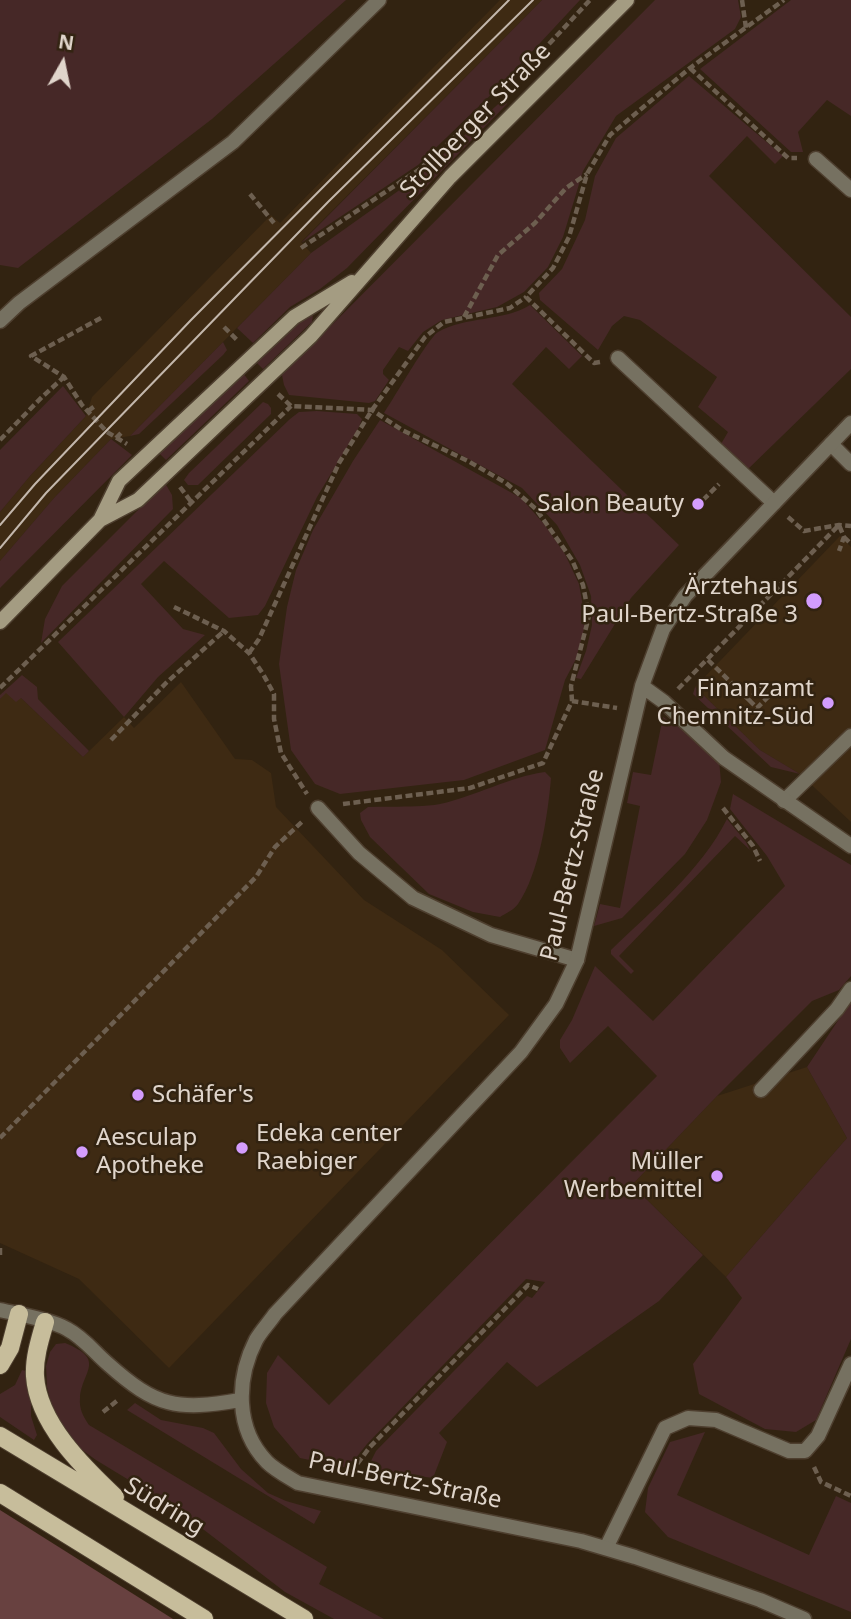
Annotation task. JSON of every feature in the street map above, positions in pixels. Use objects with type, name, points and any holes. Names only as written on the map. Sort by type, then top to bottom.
[{"type":"main road","name":"Stollberger Straße","points":[[0,622],[100,520],[138,499],[311,336],[450,177],[627,0]]},
{"type":"main road","name":"Stollberger Straße","points":[[100,520],[119,481],[243,363],[294,317],[362,276]]},
{"type":"main road","points":[[0,1365],[10,1348],[19,1314]]},
{"type":"main road","points":[[45,1322],[35,1362],[41,1403],[63,1440],[80,1461],[137,1519]]},
{"type":"main road","name":"Südring","points":[[0,1436],[304,1619]]},
{"type":"main road","points":[[0,1493],[204,1619]]},
{"type":"street","points":[[0,321],[19,303],[233,142],[379,0]]},
{"type":"street","points":[[816,159],[851,190]]},
{"type":"street","points":[[618,358],[774,503]]},
{"type":"street","name":"Paul-Bertz-Straße","points":[[804,1619],[760,1600],[606,1548],[298,1483],[267,1462],[247,1435],[240,1400],[245,1370],[256,1340],[275,1314],[521,1052],[556,1004],[577,960],[642,686],[663,629],[685,596],[851,423]]},
{"type":"street","points":[[831,444],[851,464]]},
{"type":"street","points":[[642,686],[664,702],[724,758],[851,846]]},
{"type":"street","points":[[784,800],[851,736]]},
{"type":"street","points":[[318,808],[359,853],[413,898],[491,935],[577,960]]},
{"type":"street","points":[[761,1090],[837,1009],[851,989]]},
{"type":"street","points":[[0,1310],[65,1327],[85,1340],[106,1363],[141,1392],[170,1404],[201,1406],[240,1400]]},
{"type":"street","points":[[606,1548],[666,1429],[688,1418],[716,1420],[789,1451],[806,1451],[818,1437],[851,1364]]},
{"type":"path","points":[[742,0],[746,27]]},
{"type":"path","points":[[249,653],[259,639],[339,463],[372,410],[425,337],[444,322],[510,308],[526,297],[553,268],[569,237],[587,174],[610,135],[690,68],[784,0]]},
{"type":"path","points":[[690,68],[788,158],[816,159]]},
{"type":"path","points":[[301,248],[420,169],[478,116]]},
{"type":"path","points":[[464,317],[498,255],[535,223],[566,188],[587,174]]},
{"type":"path","points":[[250,194],[274,223]]},
{"type":"path","points":[[526,297],[594,363],[618,358]]},
{"type":"path","points":[[101,318],[32,356],[64,377],[88,411],[116,438],[125,444],[136,443]]},
{"type":"path","points":[[224,327],[242,344]]},
{"type":"path","points":[[0,440],[64,377]]},
{"type":"path","points":[[88,411],[95,405]]},
{"type":"path","points":[[0,688],[291,406],[372,410],[402,430],[468,461],[506,483],[536,509],[572,561],[583,585],[589,616],[571,686],[572,701],[543,763],[470,788],[318,808],[300,786],[281,753],[274,719],[274,694],[249,653],[224,631],[174,607]]},
{"type":"path","points":[[116,438],[123,431]]},
{"type":"path","points":[[175,481],[192,503]]},
{"type":"path","points":[[703,500],[719,484]]},
{"type":"path","points":[[774,503],[804,531],[839,525],[851,526]]},
{"type":"path","points":[[839,525],[844,537],[851,544]]},
{"type":"path","points":[[664,702],[839,525]]},
{"type":"path","points":[[839,551],[844,537]]},
{"type":"path","points":[[111,740],[166,683],[224,631]]},
{"type":"path","points":[[708,660],[757,708],[770,695]]},
{"type":"path","points":[[749,699],[761,686]]},
{"type":"path","points":[[572,701],[636,711]]},
{"type":"path","points":[[723,808],[753,846],[760,860]]},
{"type":"path","points":[[0,1138],[256,877],[275,847],[293,829]]},
{"type":"path","points":[[0,1248],[0,1257]]},
{"type":"path","points":[[335,1492],[370,1447],[528,1284],[538,1289]]},
{"type":"path","points":[[806,1451],[821,1482],[851,1496]]},
{"type":"shaded area","points":[[0,0],[346,0],[212,119],[18,268],[0,265]]},
{"type":"shaded area","points":[[500,0],[542,0],[301,242],[311,253],[130,436],[111,439],[54,498],[0,561],[0,512],[86,416],[92,397],[271,215],[280,223]]},
{"type":"shaded area","points":[[542,0],[580,0],[501,85],[418,165],[301,243]]},
{"type":"shaded area","points":[[655,0],[738,0],[741,17],[735,29],[616,116],[583,171],[563,237],[548,267],[524,292],[497,307],[442,320],[423,332],[408,351],[399,347],[383,370],[389,380],[375,401],[369,403],[289,395],[282,375]]},
{"type":"shaded area","points":[[791,0],[851,0],[851,116],[827,100],[798,132],[803,152],[791,152],[700,69]]},
{"type":"shaded area","points":[[689,76],[783,156],[775,164],[747,136],[709,176],[851,317],[851,369],[745,472],[721,444],[728,432],[698,407],[717,377],[640,320],[624,316],[612,326],[598,350],[540,300],[539,293],[562,269],[585,220],[595,176],[616,138]]},
{"type":"shaded area","points":[[508,95],[507,104],[347,268],[290,307],[253,343],[237,328],[311,253],[422,174]]},
{"type":"shaded area","points":[[530,305],[582,356],[569,369],[546,347],[512,384],[679,545],[631,598],[581,679],[576,678],[592,625],[591,596],[580,565],[557,525],[522,488],[384,413],[419,356],[438,332],[460,323],[508,314]]},
{"type":"shaded area","points":[[313,315],[312,322],[263,369],[256,362],[293,326]]},
{"type":"shaded area","points":[[223,342],[227,350],[223,355],[139,434],[130,436]]},
{"type":"shaded area","points":[[243,373],[249,381],[166,460],[159,453]]},
{"type":"shaded area","points":[[63,386],[86,416],[0,512],[0,450]]},
{"type":"shaded area","points":[[263,402],[271,408],[271,414],[198,485],[188,485],[184,480],[189,473]]},
{"type":"shaded area","points":[[299,412],[357,414],[362,419],[317,497],[265,606],[258,615],[229,618],[164,561],[141,584],[183,629],[205,635],[158,677],[124,717],[58,642],[290,419]]},
{"type":"shaded area","points":[[380,420],[521,498],[565,554],[579,584],[584,629],[576,659],[565,680],[545,750],[464,780],[340,794],[315,784],[291,750],[279,664],[287,607],[296,570],[313,530]]},
{"type":"shaded area","points":[[111,439],[132,455],[0,588],[0,561],[54,498]]},
{"type":"shaded area","points":[[165,483],[172,495],[173,509],[41,643],[45,619],[62,586]]},
{"type":"shaded area","name":"Ärztehaus Paul-Bertz-Straße 3","points":[[840,536],[851,547],[851,822],[800,774],[760,750],[695,687]]},
{"type":"shaded area","points":[[22,675],[37,687],[38,699],[89,751],[83,757],[21,698],[16,702],[6,693],[0,699],[0,695]]},
{"type":"shaded area","points":[[181,682],[235,759],[252,760],[271,773],[276,807],[364,900],[442,950],[509,1015],[169,1368],[79,1279],[0,1243],[0,699],[6,692],[21,698],[83,757],[124,717],[134,728]]},
{"type":"shaded area","points":[[695,687],[760,750],[800,774],[771,767],[693,694]]},
{"type":"shaded area","points":[[663,717],[692,736],[719,759],[721,782],[707,820],[685,854],[622,918],[594,926],[600,904],[620,908],[640,806],[627,803],[633,772],[651,775]]},
{"type":"shaded area","points":[[545,772],[551,778],[548,809],[537,861],[518,904],[500,917],[473,912],[429,894],[370,837],[361,820],[360,813],[368,807],[440,804],[518,778]]},
{"type":"shaded area","points":[[733,794],[851,865],[851,976],[839,990],[812,1001],[632,1185],[703,1255],[659,1301],[537,1387],[507,1362],[439,1433],[447,1442],[433,1478],[367,1469],[376,1451],[527,1296],[532,1298],[545,1282],[526,1279],[367,1444],[348,1468],[300,1458],[274,1427],[266,1403],[267,1373],[278,1355],[329,1405],[657,1076],[608,1026],[570,1063],[560,1048],[560,1040],[572,1020],[595,966],[653,1021],[785,886],[767,856],[730,809]]},
{"type":"shaded area","points":[[727,819],[750,850],[735,836],[619,956],[634,971],[631,974],[611,954],[611,950],[690,873]]},
{"type":"shaded area","points":[[851,1001],[851,1339],[816,1420],[796,1432],[765,1429],[699,1394],[693,1364],[742,1298],[726,1277],[847,1138],[807,1067]]},
{"type":"shaded area","points":[[807,1067],[847,1138],[726,1277],[632,1185],[717,1096]]},
{"type":"shaded area","points":[[65,1343],[78,1349],[89,1361],[80,1402],[89,1425],[327,1567],[319,1584],[384,1619],[334,1619],[285,1592],[178,1510],[67,1439],[54,1415],[47,1387],[46,1366],[50,1352],[56,1344]]},
{"type":"shaded area","points":[[22,1370],[31,1372],[31,1416],[37,1435],[34,1440],[0,1417],[0,1394],[15,1385]]},
{"type":"shaded area","points":[[135,1403],[161,1420],[203,1428],[214,1433],[241,1469],[268,1493],[321,1511],[314,1524],[127,1410]]},
{"type":"shaded area","points":[[705,1432],[677,1495],[809,1555],[836,1496],[851,1503],[851,1612],[668,1537],[645,1512],[648,1488],[670,1442]]},
{"type":"shaded area","points":[[0,1510],[173,1619],[0,1619]]},
{"type":"tram line","points":[[0,525],[35,484],[191,320],[509,0]]},
{"type":"tram line","points":[[0,548],[46,493],[328,202],[533,0]]},
{"type":"place","name":"Salon Beauty","points":[[698,504]]},
{"type":"place","name":"Ärztehaus Paul-Bertz-Straße 3","points":[[814,601]]},
{"type":"place","name":"Finanzamt Chemnitz-Süd","points":[[828,703]]},
{"type":"place","name":"Schäfer's","points":[[138,1095]]},
{"type":"place","name":"Edeka center Raebiger","points":[[242,1148]]},
{"type":"place","name":"Aesculap Apotheke","points":[[82,1152]]},
{"type":"place","name":"Müller Werbemittel","points":[[717,1176]]}]
